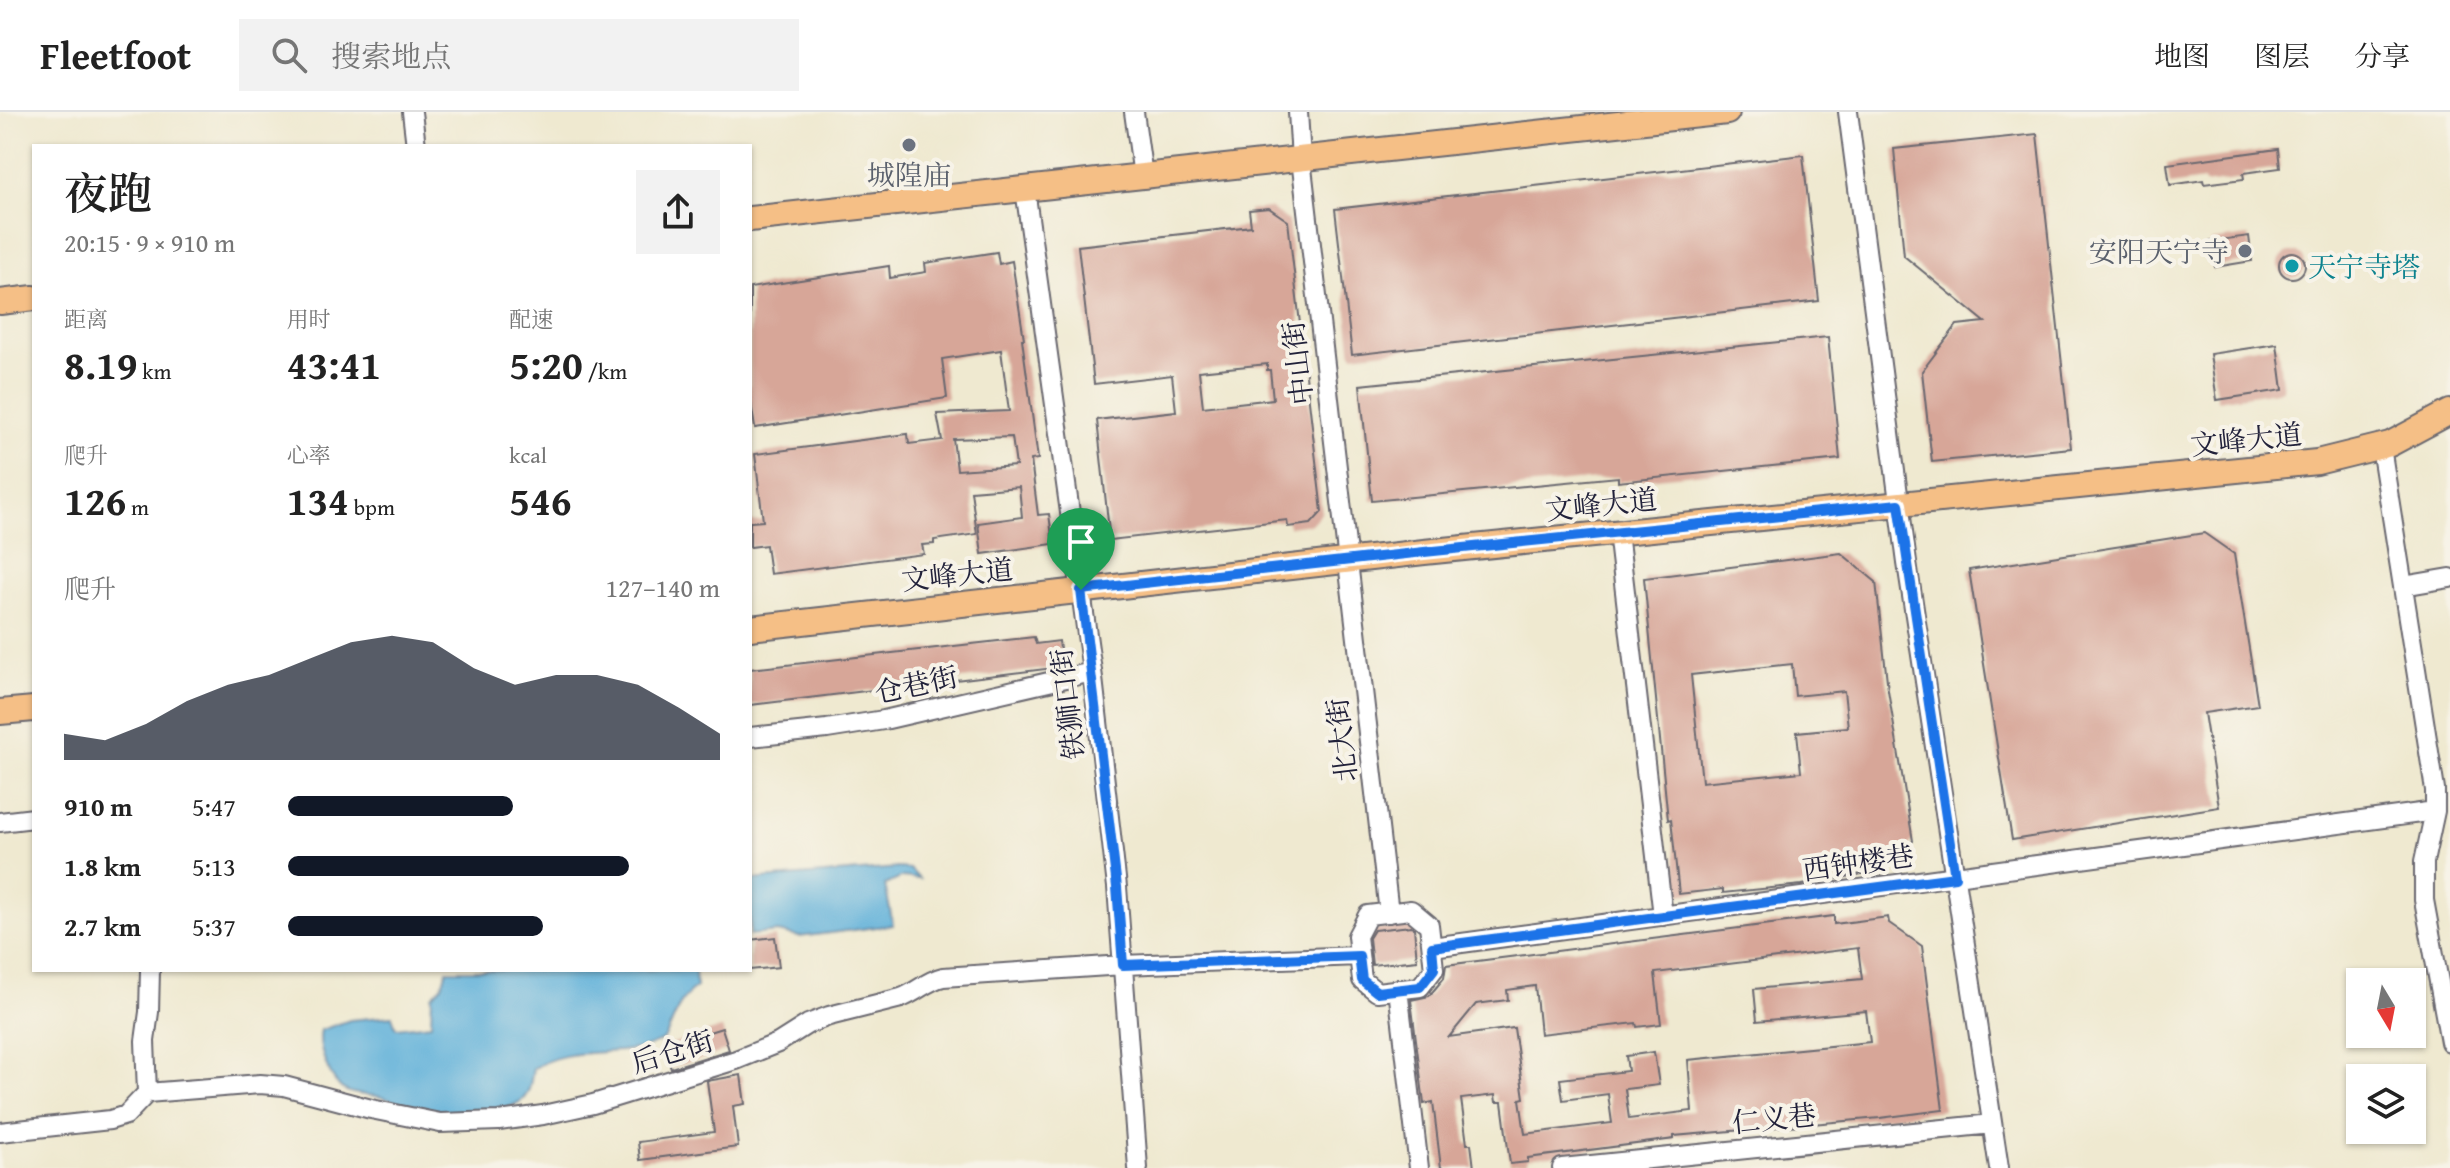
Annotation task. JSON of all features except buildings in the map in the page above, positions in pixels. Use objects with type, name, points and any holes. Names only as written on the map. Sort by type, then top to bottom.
[{"type":"main road","points":[[752,219],[1727,112]]},
{"type":"main road","points":[[0,302],[32,298]]},
{"type":"main road","name":"文峰大道","points":[[752,628],[1348,560],[2317,462],[2381,447],[2416,432],[2450,412]]},
{"type":"main road","points":[[0,712],[32,709]]},
{"type":"street","points":[[412,112],[416,144]]},
{"type":"street","points":[[1134,112],[1143,176]]},
{"type":"street","name":"中山街","points":[[1298,112],[1348,560]]},
{"type":"street","points":[[1848,112],[1899,504],[1999,1168]]},
{"type":"street","name":"铁狮口街","points":[[1025,189],[1092,672],[1117,887],[1138,1168]]},
{"type":"street","points":[[2381,447],[2435,790],[2435,811],[2424,862],[2424,900],[2450,1042]]},
{"type":"street","points":[[1618,532],[1663,916]]},
{"type":"street","name":"北大街","points":[[1348,560],[1389,913]]},
{"type":"street","points":[[2403,586],[2450,578]]},
{"type":"street","name":"仓巷街","points":[[752,737],[884,720],[1092,672]]},
{"type":"street","name":"西钟楼巷","points":[[1432,947],[2435,811]]},
{"type":"street","points":[[0,822],[32,818]]},
{"type":"street","points":[[1411,910],[1429,925],[1432,947],[1434,969],[1420,987],[1377,992],[1362,980],[1357,936],[1368,915],[1411,910]]},
{"type":"street","name":"后仓街","points":[[147,1093],[260,1084],[284,1086],[440,1123],[474,1124],[593,1104],[736,1060],[761,1051],[808,1024],[829,1016],[912,994],[930,980],[1123,965],[1359,956]]},
{"type":"street","points":[[0,1132],[110,1120],[126,1115],[147,1093],[145,1041],[150,972]]},
{"type":"street","points":[[1398,989],[1419,1168]]},
{"type":"street","name":"仁义巷","points":[[1562,1168],[1992,1124]]},
{"type":"water","points":[[898,868],[910,869],[919,879],[903,877],[885,885],[893,925],[799,937],[778,932],[752,935],[752,880]]},
{"type":"water","points":[[446,972],[695,972],[696,988],[680,1004],[664,1039],[632,1050],[564,1056],[548,1061],[533,1069],[524,1098],[504,1109],[475,1113],[433,1112],[381,1097],[349,1092],[340,1087],[324,1060],[321,1030],[350,1020],[392,1016],[396,1028],[431,1024],[432,996],[442,986]]},
{"type":"place","name":"城隍庙","points":[[909,145]]},
{"type":"place","name":"安阳天宁寺","points":[[2245,251]]},
{"type":"place","name":"天宁寺塔","points":[[2292,266]]},
{"type":"route","points":[[1899,504],[1955,877],[1432,947],[1434,969],[1420,987],[1377,992],[1362,980],[1359,956],[1123,965],[1117,887],[1081,590],[1899,504]]}]
